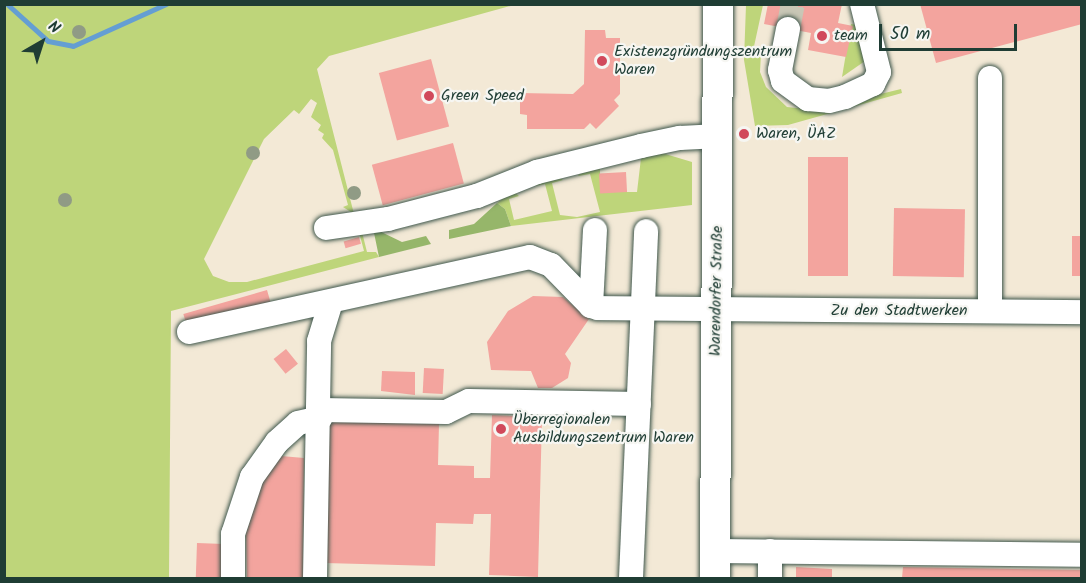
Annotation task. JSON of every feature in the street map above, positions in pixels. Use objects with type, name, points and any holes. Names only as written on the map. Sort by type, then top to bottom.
[{"type":"main road","name":"Warendorfer Straße","points":[[715,565],[718,4]]},
{"type":"street","points":[[788,29],[780,70],[783,81],[808,99],[829,101],[845,97],[873,84],[879,72],[862,4]]},
{"type":"street","points":[[990,78],[990,311]]},
{"type":"street","points":[[326,228],[388,219],[477,196],[537,172],[641,146],[680,138],[719,136]]},
{"type":"street","points":[[591,306],[595,230]]},
{"type":"street","points":[[631,578],[646,231]]},
{"type":"street","points":[[189,332],[266,312],[331,302],[530,257],[551,265],[591,306]]},
{"type":"street","points":[[315,579],[320,414],[319,341],[331,302]]},
{"type":"street","name":"Zu den Stadtwerken","points":[[591,306],[717,310],[1082,312]]},
{"type":"street","points":[[233,579],[233,534],[252,477],[277,442],[298,423],[320,414],[446,412],[469,401],[639,404]]},
{"type":"street","points":[[715,565],[770,551],[1082,555]]},
{"type":"street","points":[[770,551],[770,579]]},
{"type":"green space","points":[[4,5],[514,5],[329,56],[317,69],[354,214],[343,207],[348,205],[333,150],[322,138],[324,134],[318,130],[321,125],[311,117],[317,103],[311,99],[299,114],[294,110],[264,139],[204,259],[213,276],[229,282],[247,282],[364,251],[359,232],[362,232],[367,252],[376,252],[379,257],[171,311],[169,578],[5,578]]},
{"type":"green space","points":[[746,5],[763,5],[753,51],[761,53],[760,72],[766,87],[787,107],[815,110],[901,89],[902,93],[788,125],[755,126],[744,60]]},
{"type":"green space","points":[[851,24],[857,25],[865,61],[842,77]]},
{"type":"green space","points":[[662,153],[692,162],[692,205],[511,226],[505,209],[497,203],[513,191],[519,196],[509,199],[514,220],[552,211],[545,184],[535,186],[538,180],[557,175],[563,180],[552,183],[560,215],[577,217],[600,212],[590,174],[578,176],[582,170],[600,165],[600,192],[637,192],[641,158]]},
{"type":"green space","points":[[497,203],[505,209],[511,226],[449,239],[449,230],[474,224]]},
{"type":"green space","points":[[373,228],[402,242],[426,236],[431,244],[379,257]]},
{"type":"building","points":[[768,4],[842,4],[838,23],[853,26],[846,57],[808,50],[811,33],[764,24]]},
{"type":"building","points":[[920,4],[1082,4],[1082,24],[936,63]]},
{"type":"building","name":"Existenzgründungszentrum Waren","points":[[585,30],[605,30],[606,38],[620,38],[620,94],[614,100],[619,106],[596,129],[590,123],[584,129],[527,129],[527,115],[520,114],[520,93],[573,94],[584,84]]},
{"type":"building","points":[[431,59],[449,127],[397,141],[379,73]]},
{"type":"building","points":[[453,143],[464,184],[383,205],[372,165]]},
{"type":"building","points":[[808,157],[848,157],[848,276],[808,276]]},
{"type":"building","points":[[626,172],[627,192],[600,193],[599,173]]},
{"type":"building","points":[[894,208],[965,209],[964,277],[893,276]]},
{"type":"building","points":[[1072,236],[1082,236],[1082,276],[1072,276]]},
{"type":"building","points":[[359,237],[361,244],[346,248],[344,241]]},
{"type":"building","points":[[267,290],[272,307],[188,331],[183,314]]},
{"type":"building","points":[[533,296],[563,297],[589,319],[565,354],[571,363],[568,378],[552,388],[538,388],[531,371],[491,370],[487,342],[508,311]]},
{"type":"building","points":[[286,349],[298,364],[286,374],[274,359]]},
{"type":"building","points":[[424,368],[444,369],[443,394],[423,393]]},
{"type":"building","points":[[382,371],[415,372],[415,395],[381,391]]},
{"type":"building","points":[[492,415],[542,417],[538,577],[489,575],[491,514],[474,514],[473,524],[436,523],[435,566],[325,563],[329,420],[439,424],[438,465],[474,466],[474,478],[490,478]]},
{"type":"building","points":[[281,456],[304,458],[303,578],[247,578],[246,533],[263,480]]},
{"type":"building","points":[[197,543],[224,544],[223,578],[196,578]]},
{"type":"building","points":[[796,567],[832,569],[832,578],[796,578]]},
{"type":"building","points":[[903,567],[1082,570],[1082,578],[902,578]]},
{"type":"waterway","points":[[7,4],[48,41],[73,46],[166,4]]},
{"type":"tunnel","points":[[788,29],[793,4]]},
{"type":"place","name":"team","points":[[822,36]]},
{"type":"place","name":"Existenzgründungszentrum Waren","points":[[602,61]]},
{"type":"place","name":"Green Speed","points":[[429,96]]},
{"type":"place","name":"Waren, ÜAZ","points":[[744,134]]},
{"type":"place","name":"Überregionalen Ausbildungszentrum Waren","points":[[501,429]]}]
